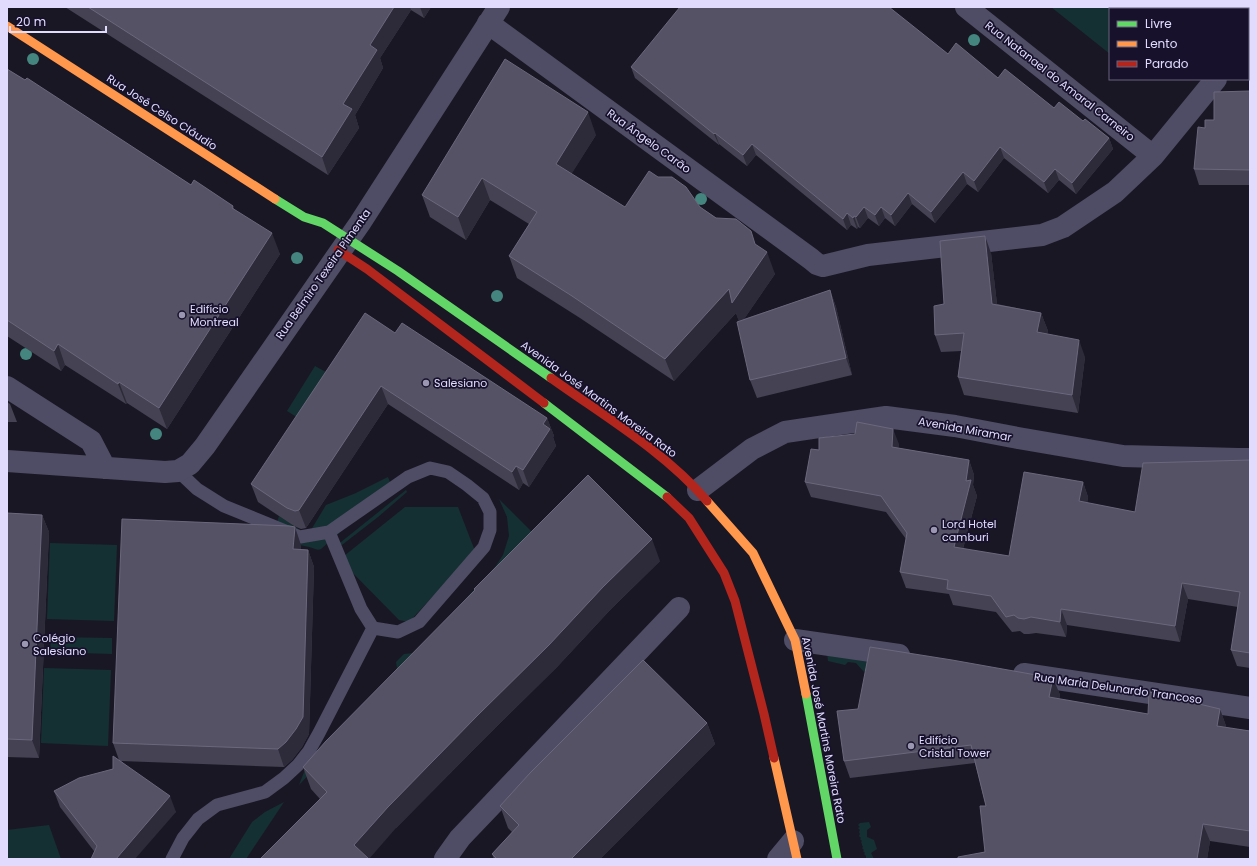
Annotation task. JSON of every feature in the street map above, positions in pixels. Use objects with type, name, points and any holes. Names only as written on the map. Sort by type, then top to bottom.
[{"type":"street","name":"Rua Natanael do Amaral Carneiro","points":[[966,7],[1153,156]]},
{"type":"street","name":"Rua Ângelo Carão","points":[[493,15],[817,264],[823,266],[868,255],[1042,235],[1063,227],[1115,192],[1153,156],[1215,80]]},
{"type":"street","name":"Rua Belmiro Texeira Pimenta","points":[[178,471],[190,464],[205,446],[493,15]]},
{"type":"street","name":"Rua José Celso Cláudio","points":[[7,26],[304,218],[314,229]]},
{"type":"street","name":"Rua José Celso Cláudio","points":[[304,218],[323,223],[339,244]]},
{"type":"street","name":"Avenida José Martins Moreira Rato","points":[[339,244],[398,271],[662,457],[698,490],[753,553],[795,640],[837,859]]},
{"type":"street","points":[[339,244],[373,274],[664,494],[689,518],[724,573],[735,601],[764,714],[795,850],[778,859]]},
{"type":"street","points":[[7,387],[91,441],[105,468]]},
{"type":"street","name":"Avenida Miramar","points":[[698,490],[752,449],[785,432],[886,417],[955,426],[1123,456],[1250,459]]},
{"type":"street","points":[[7,461],[165,472],[178,471]]},
{"type":"street","points":[[446,859],[465,832],[679,608]]},
{"type":"street","points":[[795,640],[921,659]]},
{"type":"street","name":"Rua Maria Delunardo Trancoso","points":[[1007,671],[1250,708]]},
{"type":"lane","points":[[178,471],[197,489],[224,506],[300,537],[329,532],[408,477],[430,468],[448,472],[467,485],[483,498],[490,512],[490,530],[484,547],[419,622],[398,632],[373,628]]},
{"type":"lane","points":[[329,532],[362,609],[373,628]]},
{"type":"lane","points":[[172,859],[183,838],[198,819],[217,805],[265,792],[298,765],[316,739],[373,628]]},
{"type":"green space","points":[[1051,7],[1203,8],[1109,8],[1109,53]]},
{"type":"green space","points":[[315,366],[335,377],[306,423],[287,411]]},
{"type":"green space","points":[[388,477],[392,487],[320,550],[290,543],[271,542],[279,516],[308,535],[326,505],[356,493]]},
{"type":"green space","points":[[406,490],[407,492],[378,517],[338,548],[336,546]]},
{"type":"green space","points":[[499,499],[535,535],[299,785],[306,767],[359,708],[395,671],[397,668],[396,662],[404,654],[413,653],[423,645],[495,567],[503,555],[509,536],[507,517]]},
{"type":"green space","points":[[405,507],[458,507],[475,551],[409,622],[399,620],[343,563],[344,556]]},
{"type":"green space","points":[[50,543],[117,545],[114,621],[47,619]]},
{"type":"green space","points":[[51,637],[112,638],[112,654],[50,652]]},
{"type":"green space","points":[[827,653],[876,662],[864,672],[856,663],[848,662],[845,665],[828,661]]},
{"type":"green space","points":[[44,668],[111,670],[108,746],[41,743]]},
{"type":"green space","points":[[284,802],[246,859],[229,859],[252,822],[265,812]]},
{"type":"green space","points":[[869,822],[871,827],[867,830],[867,837],[874,840],[877,849],[871,853],[874,859],[866,859],[862,848],[862,841],[859,836],[860,830],[858,828],[860,827],[858,825],[860,823]]},
{"type":"green space","points":[[49,825],[61,859],[7,859],[7,830]]},
{"type":"building","points":[[88,7],[394,7],[370,45],[377,50],[343,104],[352,109],[322,157]]},
{"type":"building","points":[[680,7],[889,7],[948,54],[956,43],[998,78],[1005,69],[1054,108],[1059,102],[1083,121],[1085,119],[1109,138],[1072,183],[1055,169],[1044,182],[1000,147],[974,181],[963,172],[931,212],[908,193],[891,215],[881,207],[875,215],[864,207],[856,217],[854,216],[853,218],[847,213],[843,219],[752,144],[743,155],[715,133],[714,134],[631,67]]},
{"type":"building","points":[[505,59],[588,112],[556,164],[625,207],[649,171],[658,177],[672,177],[686,187],[700,207],[716,218],[736,219],[751,231],[755,244],[767,252],[732,303],[729,289],[665,359],[572,296],[509,256],[537,212],[482,178],[458,217],[422,195]]},
{"type":"building","points":[[7,69],[25,80],[27,78],[191,185],[194,180],[233,206],[232,208],[272,233],[159,408],[119,382],[118,384],[58,344],[54,351],[7,320]]},
{"type":"building","points":[[1250,91],[1250,170],[1194,169],[1198,127],[1205,128],[1205,120],[1214,120],[1214,92]]},
{"type":"building","points":[[985,236],[992,304],[1041,313],[1037,332],[1079,340],[1072,395],[958,377],[964,333],[935,335],[934,306],[944,304],[940,241]]},
{"type":"building","points":[[830,290],[846,358],[750,380],[737,322]]},
{"type":"building","points":[[365,313],[395,333],[402,323],[547,418],[543,424],[550,429],[523,470],[516,466],[512,472],[381,386],[299,510],[295,511],[287,508],[251,484]]},
{"type":"building","points":[[857,422],[893,429],[892,447],[969,460],[966,481],[971,480],[954,547],[1009,556],[1024,472],[1083,482],[1079,501],[1135,512],[1143,463],[1250,460],[1250,653],[1231,650],[1240,592],[1182,583],[1175,626],[1061,609],[1060,622],[1031,617],[1024,619],[1018,618],[1014,615],[1006,617],[991,596],[947,589],[948,580],[900,572],[907,533],[881,496],[805,482],[811,449],[819,450],[819,438],[855,434]]},
{"type":"building","points":[[588,475],[652,539],[603,587],[549,645],[388,807],[354,845],[369,859],[260,859],[327,792],[303,767],[326,741],[475,590],[474,589]]},
{"type":"building","name":"Colégio Salesiano","points":[[7,513],[42,515],[32,740],[7,739]]},
{"type":"building","points":[[122,519],[295,527],[293,549],[308,550],[303,717],[286,742],[278,749],[113,743]]},
{"type":"building","points":[[870,647],[1053,678],[1049,697],[1148,714],[1149,692],[1220,709],[1217,726],[1250,731],[1250,831],[1203,824],[1197,859],[958,859],[958,857],[985,852],[980,806],[986,806],[971,745],[844,761],[837,711],[858,709]]},
{"type":"building","points":[[643,660],[707,723],[571,859],[497,859],[492,854],[519,825],[500,806],[530,773]]},
{"type":"building","points":[[113,756],[170,796],[116,859],[91,859],[97,846],[54,791],[79,778],[113,769]]},
{"type":"traffic: fast","points":[[275,199],[304,217],[323,223],[398,271],[551,378]]},
{"type":"traffic: fast","points":[[544,403],[667,497]]},
{"type":"traffic: fast","points":[[806,694],[837,859]]},
{"type":"traffic: slow","points":[[7,26],[275,199]]},
{"type":"traffic: slow","points":[[707,501],[753,553],[795,640],[806,694]]},
{"type":"traffic: slow","points":[[774,758],[797,859]]},
{"type":"traffic: jam","points":[[338,250],[367,269],[544,403]]},
{"type":"traffic: jam","points":[[551,378],[653,450],[672,466],[707,501]]},
{"type":"traffic: jam","points":[[667,497],[689,518],[724,573],[735,601],[774,758]]},
{"type":"place","name":"Edifício Montreal","points":[[182,315]]},
{"type":"place","name":"Salesiano","points":[[426,383]]},
{"type":"place","name":"Lord Hotel camburi","points":[[934,530]]},
{"type":"place","name":"Colégio Salesiano","points":[[25,644]]},
{"type":"place","name":"Edifício Cristal Tower","points":[[911,746]]}]
